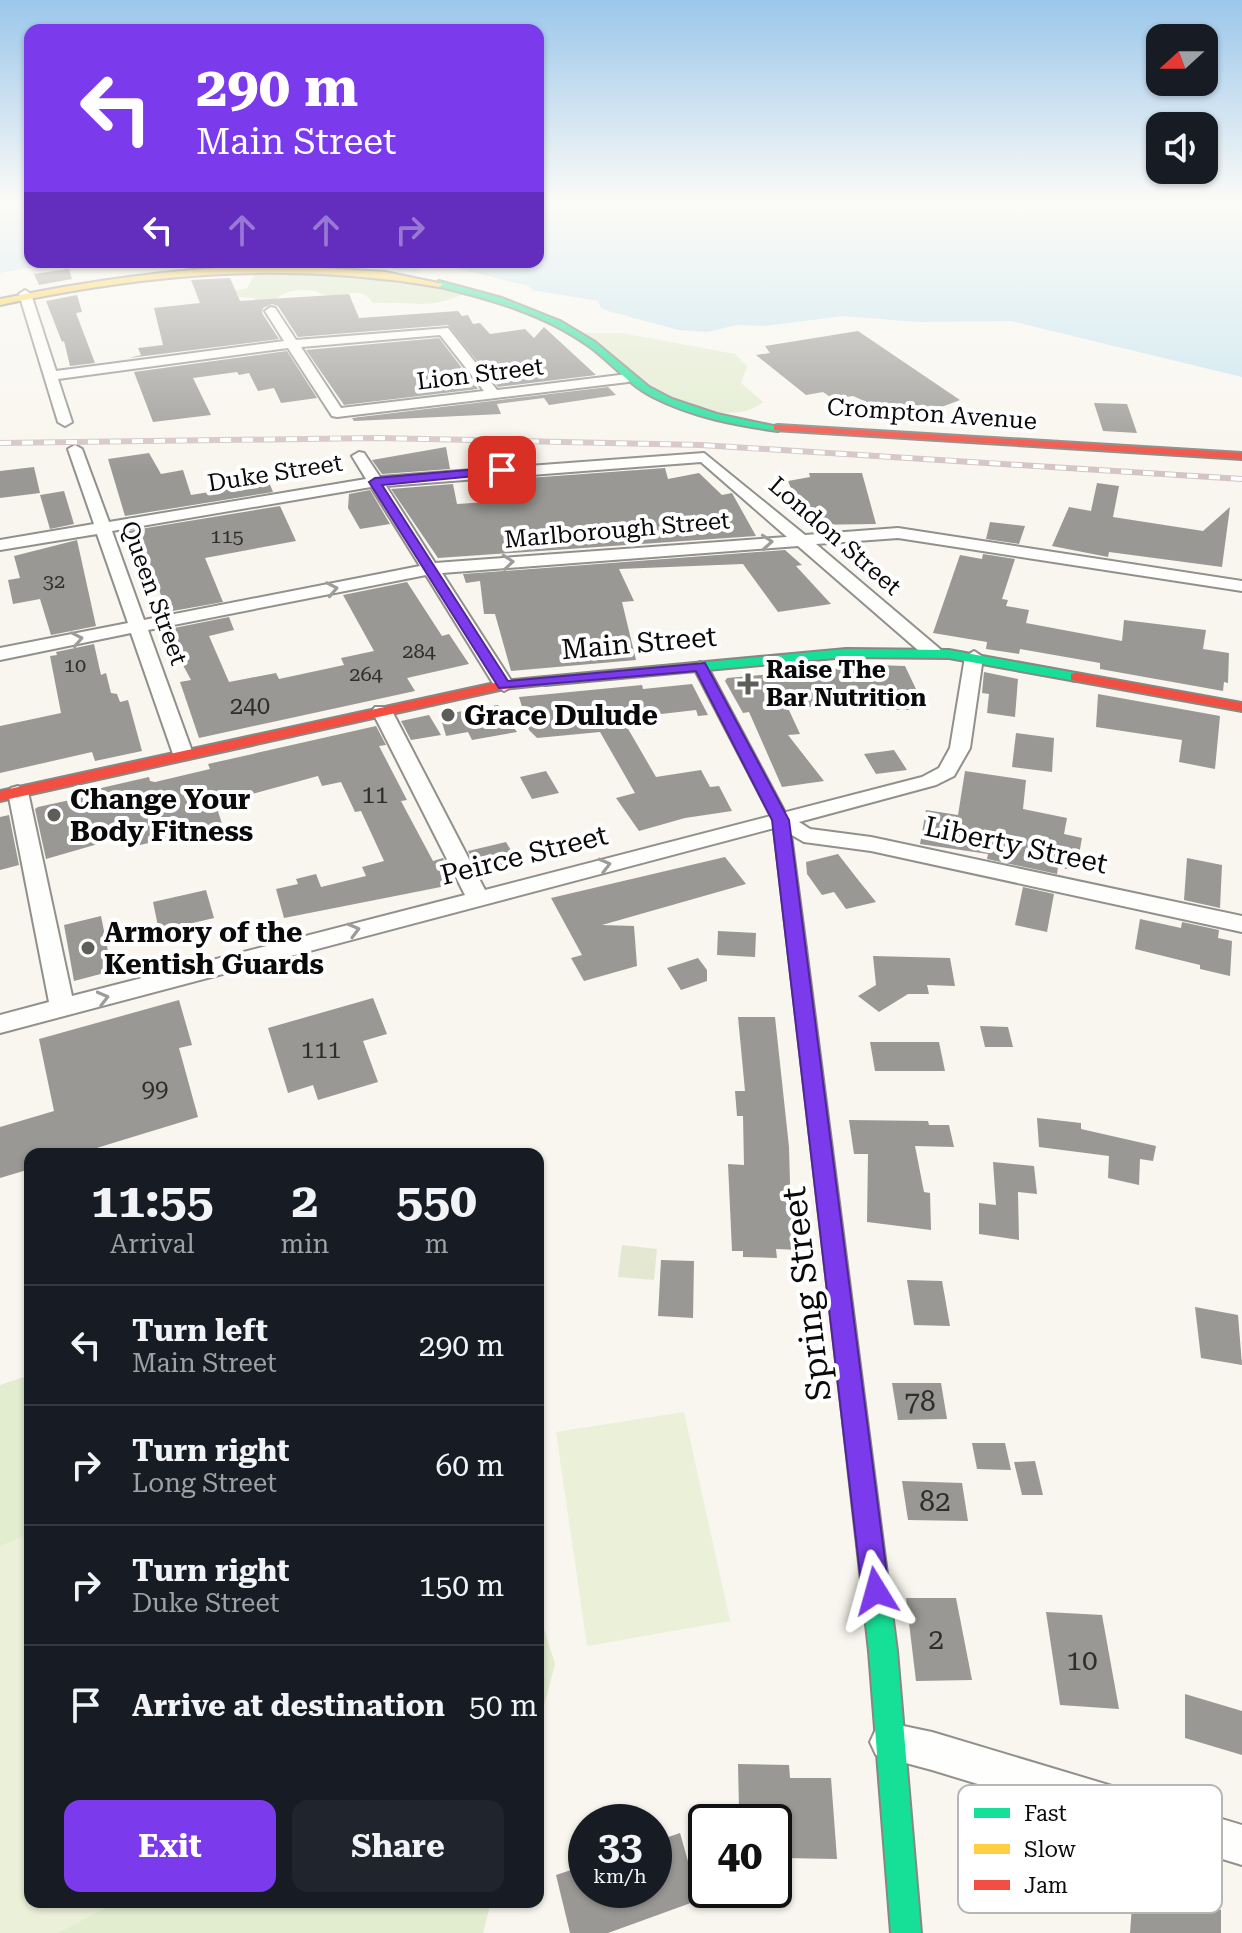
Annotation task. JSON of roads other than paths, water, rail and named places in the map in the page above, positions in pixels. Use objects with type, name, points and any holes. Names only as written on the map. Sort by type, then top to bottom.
[{"type":"street","name":"Crompton Avenue","points":[[0,302],[48,291]]},
{"type":"street","name":"Crompton Avenue","points":[[469,291],[537,313],[602,352],[628,378],[655,395],[706,413],[782,429],[1242,456]]},
{"type":"street","points":[[25,294],[65,422]]},
{"type":"street","points":[[271,311],[290,344]]},
{"type":"street","points":[[52,376],[290,344],[443,331],[493,394]]},
{"type":"street","name":"Lion Street","points":[[290,344],[337,413],[628,378]]},
{"type":"street","name":"Queen Street","points":[[75,449],[183,754]]},
{"type":"street","points":[[359,456],[504,685]]},
{"type":"street","name":"Duke Street","points":[[2,544],[375,482],[704,457]]},
{"type":"street","name":"London Street","points":[[704,457],[933,653]]},
{"type":"street","name":"Marlborough Street","points":[[0,654],[430,569],[898,533],[1242,586]]},
{"type":"street","name":"Main Street","points":[[9,794],[504,685],[846,653],[933,653],[974,657],[1242,707]]},
{"type":"street","name":"Peirce Street","points":[[0,1024],[929,781],[947,772],[960,748],[974,657]]},
{"type":"street","name":"Spring Street","points":[[700,666],[781,820],[883,1651],[906,1933]]},
{"type":"street","points":[[382,711],[478,898]]},
{"type":"street","points":[[9,794],[62,1008]]},
{"type":"street","name":"Liberty Street","points":[[781,820],[804,835],[871,844],[1242,924]]},
{"type":"street","points":[[889,1742],[932,1751],[1044,1785]]},
{"type":"street","points":[[1222,1839],[1242,1845]]},
{"type":"water","points":[[539,291],[1242,291],[1242,377],[1011,321],[918,322],[843,316],[765,326],[737,325],[707,332],[679,330],[608,311],[601,308],[598,301]]},
{"type":"railway","points":[[0,443],[377,438],[701,445],[1242,479]]},
{"type":"place","name":"Raise The Bar Nutrition","points":[[748,684]]},
{"type":"place","name":"Grace Dulude","points":[[448,715]]},
{"type":"place","name":"Change Your Body Fitness","points":[[54,815]]},
{"type":"place","name":"Armory of the Kentish Guards","points":[[88,948]]}]
